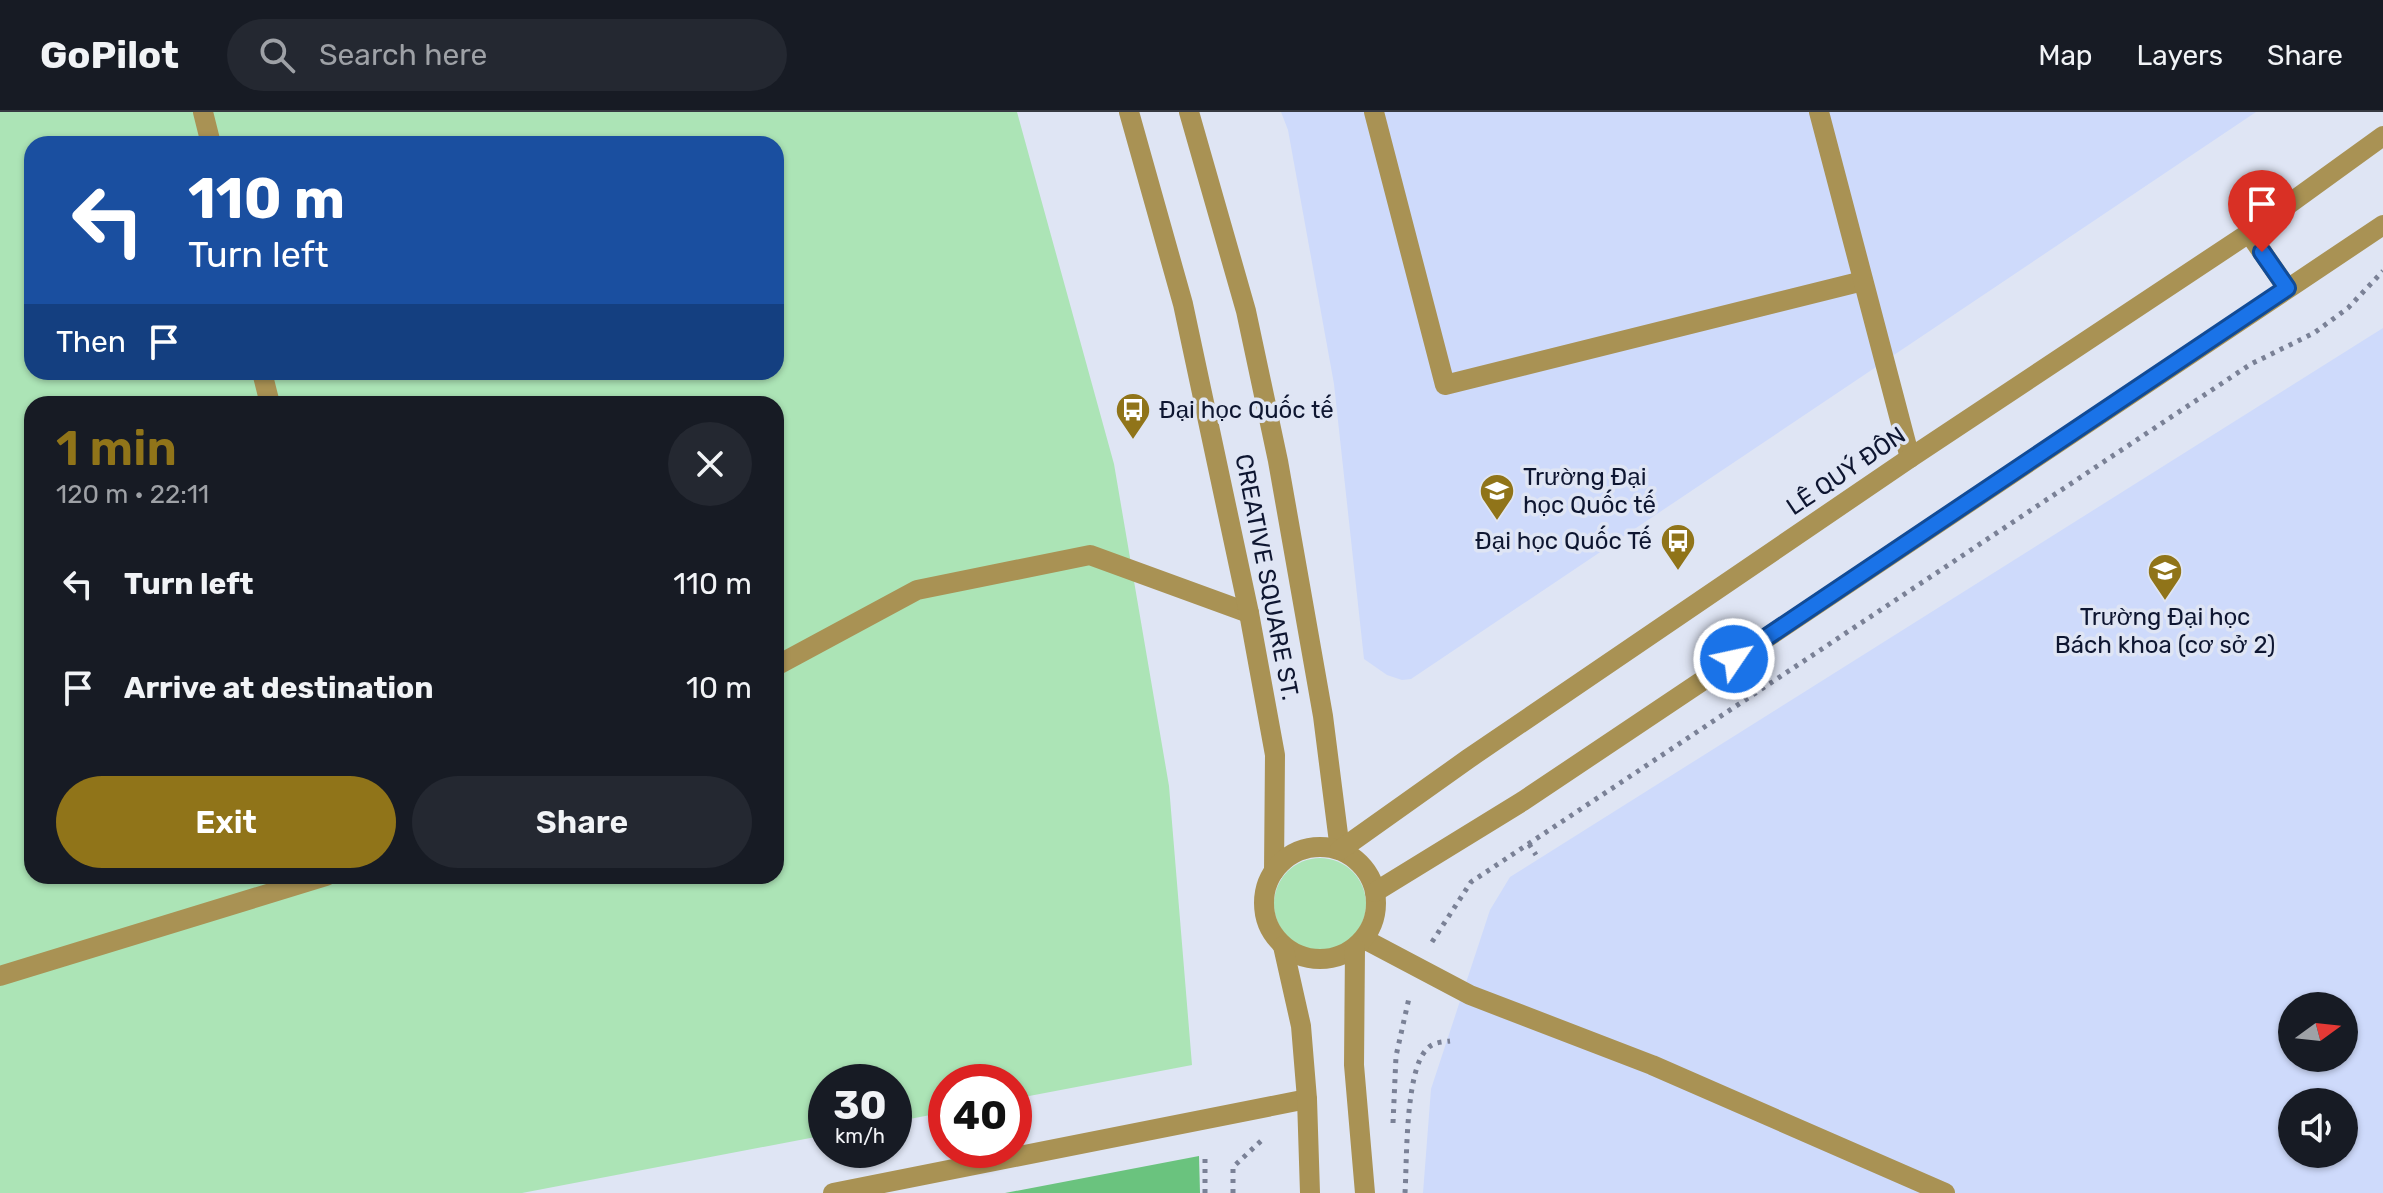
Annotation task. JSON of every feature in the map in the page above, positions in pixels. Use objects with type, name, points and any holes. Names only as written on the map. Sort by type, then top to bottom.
[{"type":"street","points":[[203,112],[209,136]]},
{"type":"street","name":"CREATIVE SQUARE ST.","points":[[1129,112],[1183,304],[1249,613],[1275,755],[1274,871]]},
{"type":"street","name":"CREATIVE SQUARE ST.","points":[[1189,112],[1246,311],[1278,461],[1323,716],[1340,850]]},
{"type":"street","points":[[1374,112],[1445,385],[1863,281]]},
{"type":"street","points":[[1819,112],[1910,458]]},
{"type":"street","name":"LÊ QUÝ ĐÔN","points":[[1340,850],[1468,759],[1910,458],[2249,233],[2383,136]]},
{"type":"street","points":[[1375,892],[1523,801],[2383,225]]},
{"type":"street","points":[[2249,233],[2287,288]]},
{"type":"street","points":[[784,662],[917,590],[1090,555],[1249,613]]},
{"type":"street","points":[[1321,847],[1340,850],[1356,860],[1368,874],[1375,892],[1374,917],[1359,943],[1343,955],[1312,959],[1297,954],[1274,936],[1265,910],[1265,896],[1274,871],[1286,858],[1302,850],[1321,847]]},
{"type":"street","points":[[0,976],[289,884]]},
{"type":"street","points":[[1359,943],[1416,967],[1470,995],[1652,1065],[1945,1193]]},
{"type":"street","points":[[1359,943],[1354,1065],[1365,1193]]},
{"type":"street","points":[[1283,946],[1299,1011],[1307,1099],[1310,1193]]},
{"type":"street","points":[[833,1193],[1307,1099]]},
{"type":"path","points":[[1392,1136],[1396,1056],[1416,967],[1471,882],[2238,372],[2314,333],[2348,308],[2383,271]]},
{"type":"path","points":[[1529,844],[1536,855]]},
{"type":"path","points":[[1405,1193],[1413,1083],[1425,1050],[1436,1042],[1450,1041]]},
{"type":"path","points":[[1205,1156],[1205,1193]]},
{"type":"shaded area","name":"Trường Đại học Quốc tế","points":[[1281,112],[2256,112],[1411,679],[1402,680],[1387,675],[1364,659],[1334,384],[1288,130]]},
{"type":"shaded area","name":"Trường Đại học Bách khoa (cơ sở 2)","points":[[2383,328],[2383,1193],[1423,1193],[1431,1089],[1490,910],[1510,877]]},
{"type":"green space","points":[[0,112],[1017,112],[1114,464],[1169,786],[1192,1065],[1032,1096],[1032,1064],[928,1064],[928,1115],[912,1119],[912,1064],[808,1064],[808,1138],[522,1193],[0,1193]]},
{"type":"green space","points":[[1320,858],[1337,862],[1352,872],[1362,887],[1366,904],[1362,921],[1352,936],[1337,946],[1320,950],[1303,946],[1288,936],[1278,921],[1274,904],[1278,887],[1288,872],[1303,862]]},
{"type":"green space","points":[[1199,1156],[1200,1193],[1005,1193]]},
{"type":"place","name":"Đại học Quốc tế","points":[[1133,441]]},
{"type":"place","name":"Trường Đại học Quốc tế","points":[[1497,522]]},
{"type":"place","name":"Đại học Quốc Tế","points":[[1678,572]]},
{"type":"place","name":"Trường Đại học Bách khoa (cơ sở 2)","points":[[2165,602]]},
{"type":"route","points":[[1734,659],[2287,288],[2262,252]]}]
